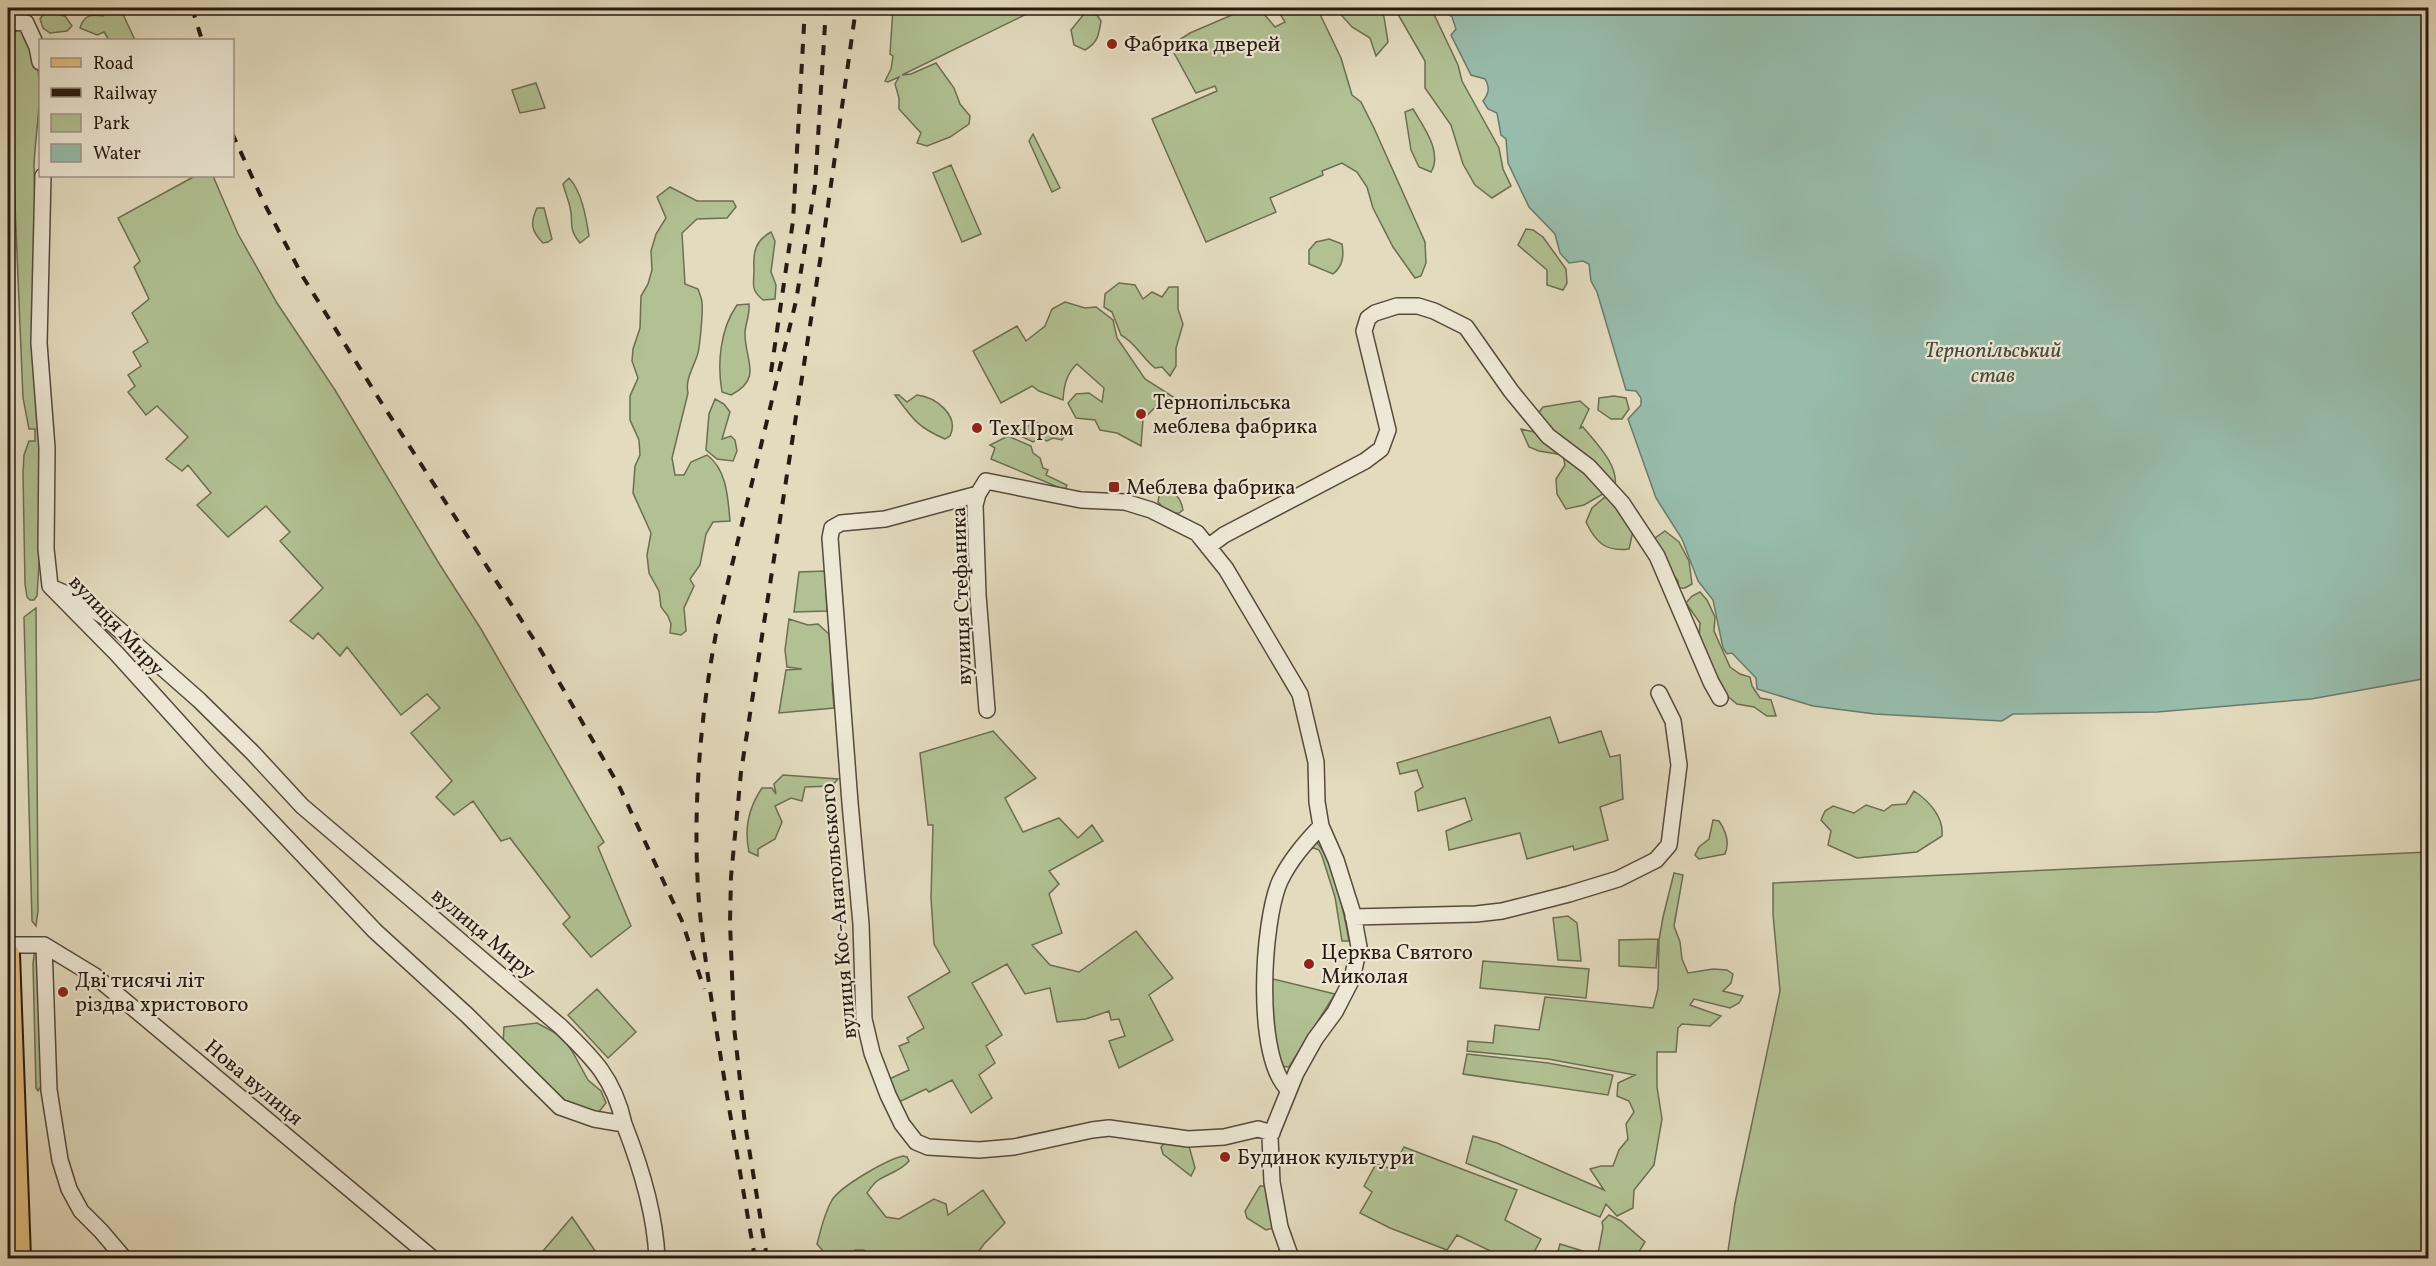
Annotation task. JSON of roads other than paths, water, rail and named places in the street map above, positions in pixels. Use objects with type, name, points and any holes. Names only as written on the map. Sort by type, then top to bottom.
[{"type":"main road","points":[[8,954],[19,1258]]},
{"type":"street","points":[[8,22],[26,23],[39,57]]},
{"type":"street","points":[[43,177],[39,343],[47,448],[46,549],[50,586]]},
{"type":"street","points":[[1208,547],[1224,536],[1365,461],[1381,449],[1388,430],[1364,331],[1365,324],[1375,313],[1397,306],[1426,309],[1466,327],[1511,391],[1548,436],[1589,467],[1622,503],[1657,556],[1720,698]]},
{"type":"street","points":[[982,488],[1081,500],[1125,502],[1151,510],[1197,533],[1226,569],[1300,694],[1316,762],[1317,802],[1321,826],[1336,860],[1353,917],[1359,947],[1352,979],[1335,1012],[1315,1040],[1289,1090],[1272,1133],[1270,1154],[1272,1182],[1280,1227],[1291,1258]]},
{"type":"street","name":"вулиця Стефаника","points":[[982,488],[975,505],[978,595],[987,710]]},
{"type":"street","name":"вулиця Кос-Анатольського","points":[[982,488],[885,519],[841,523],[832,528],[830,538],[861,924],[864,1019],[872,1053],[888,1095],[902,1124],[916,1142],[928,1147],[944,1149],[980,1150],[1014,1147],[1109,1128],[1188,1139],[1224,1137],[1258,1129],[1272,1133]]},
{"type":"street","name":"вулиця Миру","points":[[50,586],[117,654],[212,759],[375,931],[468,1016],[560,1107],[594,1119],[624,1124]]},
{"type":"street","name":"вулиця Миру","points":[[50,586],[72,596],[106,618],[199,700],[302,806],[560,1026],[596,1061],[614,1090],[639,1163],[652,1215],[657,1258]]},
{"type":"street","points":[[1353,917],[1476,914],[1502,911],[1618,879],[1656,860],[1669,845],[1679,765],[1672,722],[1659,693]]},
{"type":"street","points":[[1289,1090],[1280,1083],[1267,1032],[1264,990],[1271,910],[1279,883],[1291,860],[1321,826]]},
{"type":"street","points":[[8,945],[44,945],[49,1090],[60,1160],[69,1189],[81,1211],[124,1258]]},
{"type":"street","name":"Нова вулиця","points":[[44,945],[95,976],[432,1258]]},
{"type":"water","name":"Тернопільський став","points":[[1440,8],[2428,8],[2428,678],[2311,699],[2157,712],[2013,714],[2002,721],[1875,714],[1813,706],[1757,689],[1756,678],[1732,653],[1727,654],[1723,648],[1713,600],[1698,581],[1682,539],[1656,498],[1628,419],[1641,405],[1641,398],[1636,391],[1626,390],[1597,292],[1591,281],[1589,264],[1583,261],[1569,263],[1560,253],[1555,234],[1529,207],[1508,163],[1506,139],[1501,135],[1497,113],[1488,109],[1483,101],[1487,95],[1487,82],[1485,79],[1471,75],[1451,35],[1456,29],[1452,17]]},
{"type":"railway","points":[[192,8],[202,39]]},
{"type":"railway","points":[[771,372],[793,221],[805,8]]},
{"type":"railway","points":[[755,1258],[707,969],[699,903],[697,798],[706,692],[718,623],[796,301],[815,186],[826,8]]},
{"type":"railway","points":[[767,1258],[745,1124],[734,1027],[730,922],[731,877],[741,772],[822,248],[856,8]]},
{"type":"railway","points":[[234,137],[264,203],[303,277],[540,649],[619,786],[682,921],[704,989]]},
{"type":"place","name":"Фабрика дверей","points":[[1112,44]]},
{"type":"place","name":"Тернопільська меблева фабрика","points":[[1141,414]]},
{"type":"place","name":"ТехПром","points":[[977,428]]},
{"type":"place","name":"Меблева фабрика","points":[[1114,487]]},
{"type":"place","name":"Церква Святого Миколая","points":[[1309,964]]},
{"type":"place","name":"Дві тисячі літ різдва христового","points":[[63,992]]},
{"type":"place","name":"Будинок культури","points":[[1225,1157]]}]
